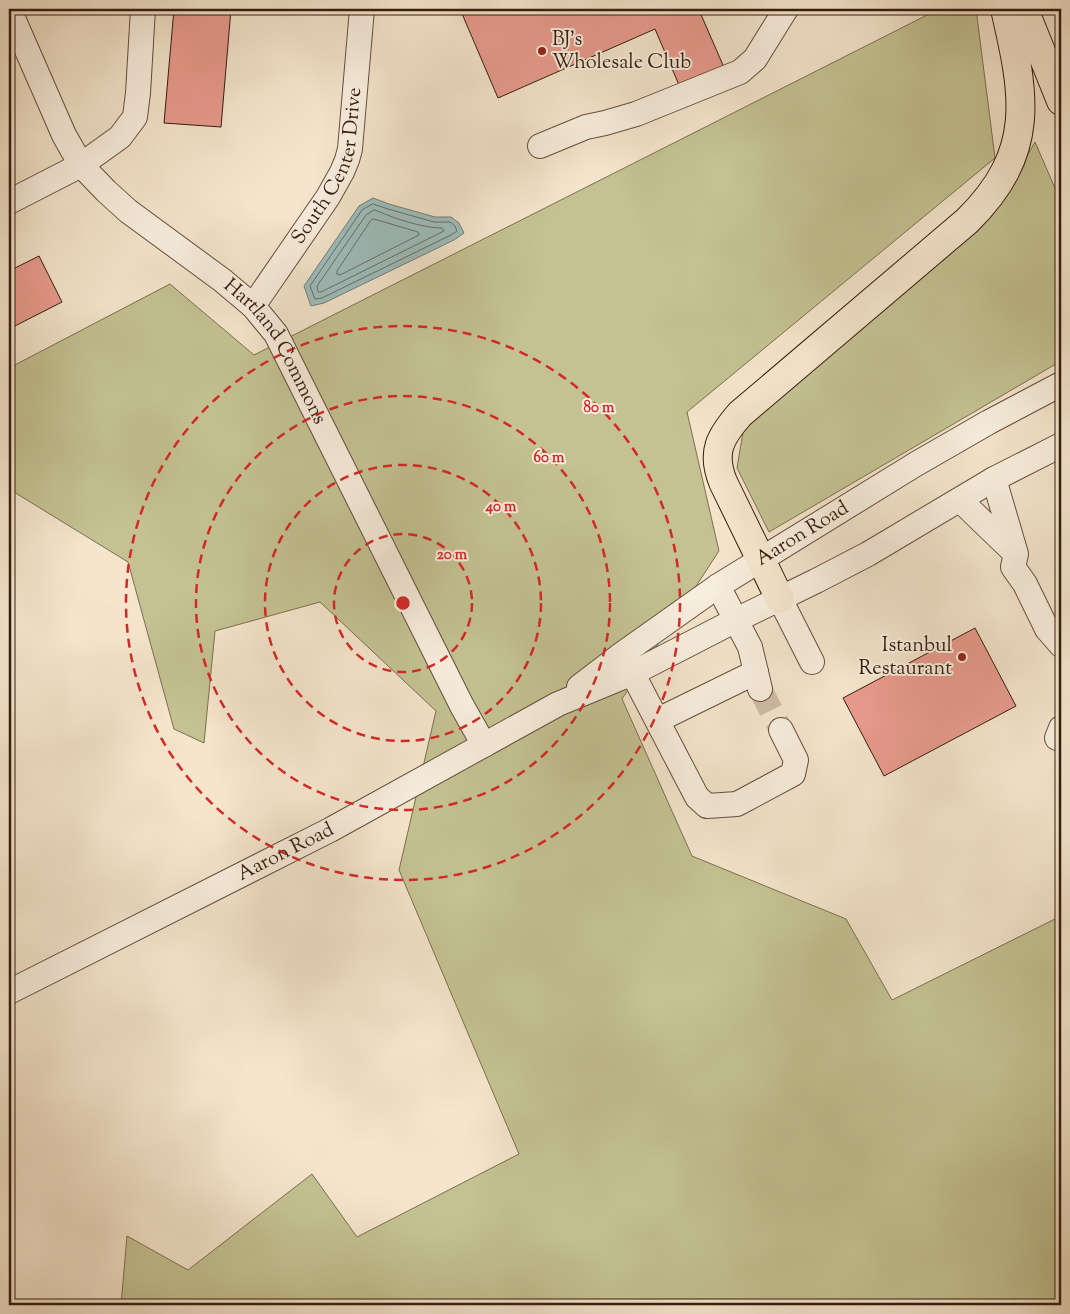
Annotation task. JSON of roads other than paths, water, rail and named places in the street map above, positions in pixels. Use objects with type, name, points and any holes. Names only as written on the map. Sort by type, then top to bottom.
[{"type":"highway","points":[[780,599],[718,471],[720,441],[740,414],[967,221],[998,185],[1012,157],[1017,139],[1021,106],[1018,70],[1005,9]]},
{"type":"highway","points":[[1024,9],[1061,100]]},
{"type":"street","name":"Hartland Commons","points":[[9,9],[64,135],[81,165],[106,192],[128,211],[222,280],[253,306],[276,334],[458,697],[484,745]]},
{"type":"street","points":[[9,202],[81,165],[120,136],[135,117],[143,9]]},
{"type":"street","name":"South Center Drive","points":[[253,306],[332,191],[347,160],[362,9]]},
{"type":"street","points":[[540,146],[586,127],[636,114],[740,72],[754,59],[786,9]]},
{"type":"street","name":"Aaron Road","points":[[628,663],[718,586],[916,464],[989,422],[1061,384]]},
{"type":"street","name":"Aaron Road","points":[[9,992],[330,830],[558,704],[628,663],[736,620],[868,554],[994,479],[1061,445]]},
{"type":"street","points":[[994,479],[1016,554],[1013,567],[1025,584],[1047,629],[1061,646]]},
{"type":"street","points":[[960,500],[1016,554]]},
{"type":"street","points":[[658,720],[758,680],[750,647],[718,586]]},
{"type":"street","points":[[780,599],[812,662]]},
{"type":"street","points":[[628,663],[697,797],[707,806],[737,804],[793,774],[796,760],[781,730]]},
{"type":"water","points":[[373,198],[435,217],[451,217],[459,223],[464,233],[454,240],[324,303],[311,306],[304,286],[359,206]]},
{"type":"tunnel","points":[[760,689],[781,730]]},
{"type":"place","name":"BJ's Wholesale Club","points":[[542,51]]},
{"type":"place","name":"Istanbul Restaurant","points":[[962,657]]}]
